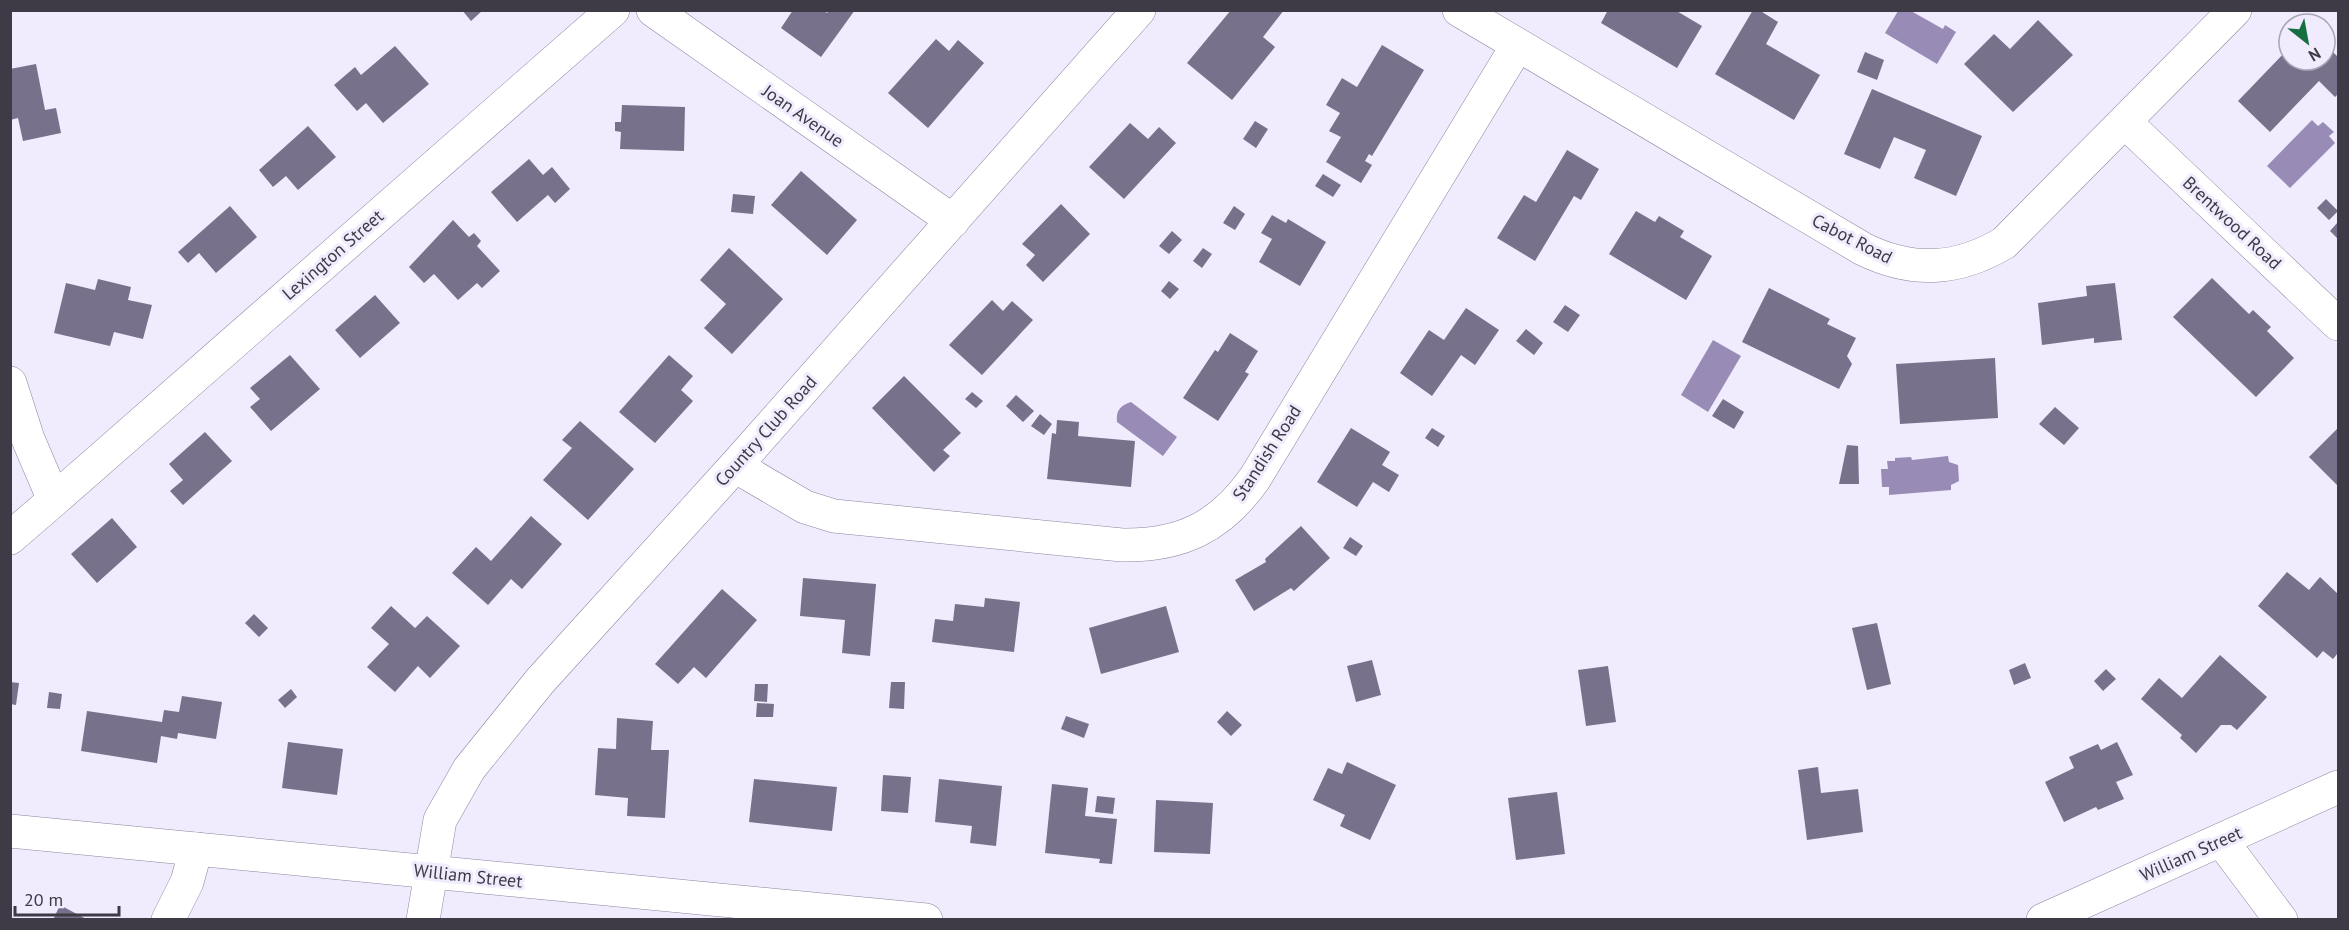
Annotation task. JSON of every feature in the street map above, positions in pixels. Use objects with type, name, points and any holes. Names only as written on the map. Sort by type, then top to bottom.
[{"type":"street","name":"Lexington Street","points":[[10,538],[613,10]]},
{"type":"street","name":"Joan Avenue","points":[[653,10],[953,221]]},
{"type":"street","name":"Country Club Road","points":[[423,920],[440,820],[469,769],[540,681],[735,466],[1139,10]]},
{"type":"street","name":"Cabot Road","points":[[1459,10],[1863,249],[1902,264],[1945,266],[1966,262],[2004,243],[2235,10]]},
{"type":"street","name":"Standish Road","points":[[735,466],[805,507],[834,516],[1122,545],[1161,543],[1198,531],[1230,508],[1255,478],[1517,46]]},
{"type":"street","name":"Brentwood Road","points":[[2125,122],[2338,324]]},
{"type":"street","points":[[10,383],[28,439],[54,501]]},
{"type":"street","name":"William Street","points":[[2043,920],[2338,787]]},
{"type":"street","name":"William Street","points":[[10,831],[430,872],[810,914],[926,920]]},
{"type":"street","points":[[2221,840],[2281,920]]},
{"type":"street","points":[[168,920],[187,882],[196,849]]},
{"type":"shaded area","points":[[1898,11],[1911,11],[1943,29],[1945,25],[1956,32],[1937,64],[1885,33]]},
{"type":"shaded area","points":[[2312,120],[2318,126],[2323,122],[2334,132],[2329,136],[2335,143],[2290,188],[2267,166]]},
{"type":"shaded area","points":[[1713,340],[1741,356],[1708,412],[1681,395]]},
{"type":"shaded area","points":[[1131,402],[1177,437],[1163,456],[1117,422],[1120,409]]},
{"type":"shaded area","points":[[1948,456],[1949,462],[1958,465],[1959,481],[1951,485],[1951,490],[1889,495],[1889,487],[1882,487],[1881,469],[1888,469],[1887,461],[1895,461],[1895,458],[1911,457],[1912,460]]},
{"type":"building","points":[[462,10],[483,10],[471,21]]},
{"type":"building","points":[[793,10],[823,10],[827,13],[829,10],[855,10],[821,57],[781,28]]},
{"type":"building","points":[[1231,10],[1284,10],[1263,37],[1275,47],[1232,100],[1187,63]]},
{"type":"building","points":[[1608,10],[1675,10],[1702,26],[1677,68],[1601,23]]},
{"type":"building","points":[[1753,10],[1759,10],[1778,22],[1766,44],[1820,75],[1794,120],[1715,74]]},
{"type":"building","points":[[2038,20],[2073,55],[2013,112],[1964,64],[1994,34],[2010,49]]},
{"type":"building","points":[[936,39],[949,51],[958,40],[984,63],[928,128],[888,93]]},
{"type":"building","points":[[1382,45],[1424,70],[1372,156],[1369,154],[1365,161],[1372,165],[1361,183],[1326,162],[1341,137],[1329,131],[1340,113],[1326,105],[1342,78],[1357,87]]},
{"type":"building","points":[[395,46],[429,84],[383,123],[366,103],[357,111],[334,85],[355,67],[361,75]]},
{"type":"building","points":[[1865,52],[1884,60],[1877,80],[1857,72]]},
{"type":"building","points":[[2338,57],[2338,94],[2335,97],[2319,81],[2270,132],[2238,101],[2277,60],[2277,72],[2337,72]]},
{"type":"building","points":[[36,64],[45,110],[56,108],[61,133],[23,141],[18,118],[10,120],[10,69]]},
{"type":"building","points":[[1872,89],[1982,136],[1956,196],[1914,178],[1926,150],[1894,137],[1880,169],[1844,154]]},
{"type":"building","points":[[622,105],[685,107],[684,151],[620,149],[621,132],[615,131],[615,122],[621,122]]},
{"type":"building","points":[[1255,121],[1268,129],[1256,148],[1243,139]]},
{"type":"building","points":[[1130,123],[1148,139],[1159,127],[1176,143],[1124,199],[1089,167]]},
{"type":"building","points":[[308,126],[336,157],[298,190],[286,176],[273,187],[259,170]]},
{"type":"building","points":[[1567,150],[1599,169],[1581,200],[1574,196],[1535,261],[1497,238],[1524,195],[1536,202]]},
{"type":"building","points":[[529,159],[543,175],[552,167],[570,189],[555,203],[548,195],[517,222],[491,192]]},
{"type":"building","points":[[801,171],[857,220],[827,255],[771,205]]},
{"type":"building","points":[[1323,174],[1341,185],[1333,197],[1315,186]]},
{"type":"building","points":[[733,194],[755,196],[753,214],[731,212]]},
{"type":"building","points":[[2326,199],[2338,211],[2329,220],[2317,208]]},
{"type":"building","points":[[1061,204],[1090,234],[1043,282],[1026,265],[1035,255],[1022,244]]},
{"type":"building","points":[[230,206],[257,237],[216,273],[199,253],[188,263],[178,252]]},
{"type":"building","points":[[1234,206],[1245,214],[1235,230],[1223,223]]},
{"type":"building","points":[[1636,211],[1655,222],[1659,216],[1684,231],[1680,237],[1712,256],[1686,300],[1609,254]]},
{"type":"building","points":[[1272,215],[1286,223],[1288,219],[1326,242],[1300,286],[1259,262],[1272,239],[1261,233]]},
{"type":"building","points":[[453,220],[469,237],[474,233],[481,241],[477,246],[500,271],[482,288],[477,283],[458,300],[434,274],[424,283],[409,267]]},
{"type":"building","points":[[2338,222],[2338,239],[2330,231]]},
{"type":"building","points":[[1172,231],[1182,240],[1169,254],[1159,246]]},
{"type":"building","points":[[729,248],[783,299],[732,354],[704,328],[726,304],[700,280]]},
{"type":"building","points":[[1203,248],[1212,254],[1202,268],[1193,261]]},
{"type":"building","points":[[2212,278],[2249,314],[2253,310],[2271,327],[2267,331],[2294,358],[2256,397],[2173,317]]},
{"type":"building","points":[[98,279],[131,287],[128,300],[152,305],[143,339],[114,332],[110,346],[54,333],[66,283],[95,290]]},
{"type":"building","points":[[1169,281],[1179,289],[1170,299],[1161,291]]},
{"type":"building","points":[[2115,283],[2122,340],[2094,343],[2094,338],[2042,345],[2038,303],[2087,296],[2086,286]]},
{"type":"building","points":[[1769,288],[1830,319],[1827,324],[1856,338],[1847,356],[1852,364],[1839,389],[1742,342]]},
{"type":"building","points":[[375,295],[400,323],[360,358],[335,330]]},
{"type":"building","points":[[992,300],[1003,311],[1012,301],[1033,320],[982,375],[949,345]]},
{"type":"building","points":[[1565,305],[1580,315],[1568,332],[1553,322]]},
{"type":"building","points":[[1466,308],[1499,330],[1475,365],[1461,355],[1432,396],[1400,373],[1429,330],[1444,340]]},
{"type":"building","points":[[1526,329],[1543,343],[1534,355],[1516,341]]},
{"type":"building","points":[[1230,333],[1258,351],[1245,372],[1249,374],[1218,421],[1183,398],[1215,350],[1218,352]]},
{"type":"building","points":[[290,355],[320,389],[271,431],[250,407],[260,399],[250,388]]},
{"type":"building","points":[[669,355],[693,376],[681,390],[693,401],[655,443],[619,412]]},
{"type":"building","points":[[1995,358],[1998,418],[1900,424],[1896,364]]},
{"type":"building","points":[[904,376],[961,433],[943,450],[950,456],[934,472],[872,408]]},
{"type":"building","points":[[972,392],[983,401],[976,408],[965,399]]},
{"type":"building","points":[[1016,395],[1034,411],[1023,422],[1006,406]]},
{"type":"building","points":[[1723,399],[1744,412],[1734,429],[1712,416]]},
{"type":"building","points":[[2055,407],[2079,428],[2064,445],[2039,424]]},
{"type":"building","points":[[1040,414],[1052,424],[1044,435],[1031,426]]},
{"type":"building","points":[[1057,420],[1079,422],[1078,436],[1135,441],[1131,487],[1047,479],[1052,433],[1056,434]]},
{"type":"building","points":[[580,421],[634,469],[588,520],[543,480],[572,448],[562,440]]},
{"type":"building","points":[[1351,428],[1390,452],[1382,465],[1399,475],[1389,492],[1373,482],[1357,507],[1317,482]]},
{"type":"building","points":[[1432,428],[1445,436],[1438,447],[1425,438]]},
{"type":"building","points":[[2338,428],[2338,486],[2309,457]]},
{"type":"building","points":[[205,432],[232,461],[183,505],[170,491],[183,480],[169,464]]},
{"type":"building","points":[[1847,445],[1858,446],[1859,484],[1839,484]]},
{"type":"building","points":[[531,516],[562,544],[522,589],[511,579],[488,605],[452,573],[476,547],[491,561]]},
{"type":"building","points":[[112,518],[137,547],[97,583],[71,554]]},
{"type":"building","points":[[1301,526],[1330,558],[1294,591],[1291,588],[1254,611],[1235,580],[1266,562],[1265,559]]},
{"type":"building","points":[[1350,537],[1363,546],[1356,556],[1343,548]]},
{"type":"building","points":[[2287,572],[2309,590],[2320,577],[2338,594],[2338,653],[2333,659],[2323,651],[2317,658],[2258,606]]},
{"type":"building","points":[[803,578],[876,584],[870,656],[842,653],[845,620],[800,616]]},
{"type":"building","points":[[722,589],[757,620],[706,678],[694,667],[678,684],[655,664]]},
{"type":"building","points":[[985,598],[1020,602],[1014,652],[932,642],[935,619],[953,621],[955,604],[984,607]]},
{"type":"building","points":[[391,606],[415,628],[427,616],[460,646],[430,678],[418,666],[395,692],[367,667],[389,644],[371,628]]},
{"type":"building","points":[[1166,606],[1179,652],[1101,674],[1089,628]]},
{"type":"building","points":[[254,614],[268,628],[259,637],[245,623]]},
{"type":"building","points":[[1877,623],[1891,684],[1867,690],[1852,628]]},
{"type":"building","points":[[2220,655],[2267,697],[2237,730],[2231,725],[2221,725],[2196,753],[2180,738],[2182,735],[2141,699],[2159,678],[2182,698]]},
{"type":"building","points":[[1372,660],[1381,695],[1356,702],[1347,666]]},
{"type":"building","points":[[2025,663],[2031,678],[2014,685],[2009,670]]},
{"type":"building","points":[[1608,666],[1616,722],[1586,726],[1578,670]]},
{"type":"building","points":[[2106,669],[2116,679],[2103,691],[2094,681]]},
{"type":"building","points":[[10,682],[19,683],[16,705],[10,704]]},
{"type":"building","points":[[891,682],[905,682],[904,709],[889,708]]},
{"type":"building","points":[[755,684],[768,684],[767,702],[754,701]]},
{"type":"building","points":[[291,689],[297,697],[285,708],[278,700]]},
{"type":"building","points":[[49,692],[62,694],[60,709],[47,708]]},
{"type":"building","points":[[182,696],[222,702],[216,739],[178,733],[177,739],[161,736],[157,763],[81,751],[87,711],[162,722],[164,710],[179,712]]},
{"type":"building","points":[[757,703],[774,704],[773,717],[756,717]]},
{"type":"building","points":[[1227,711],[1242,725],[1231,736],[1217,722]]},
{"type":"building","points":[[1066,716],[1089,724],[1084,738],[1061,729]]},
{"type":"building","points":[[617,718],[653,721],[651,750],[669,750],[665,818],[627,816],[628,798],[595,795],[598,748],[616,749]]},
{"type":"building","points":[[288,742],[343,749],[337,795],[282,788]]},
{"type":"building","points":[[2117,742],[2133,775],[2116,782],[2124,799],[2098,810],[2096,807],[2064,822],[2045,782],[2074,768],[2069,757],[2098,744],[2101,750]]},
{"type":"building","points":[[1347,762],[1396,785],[1370,840],[1340,826],[1345,815],[1313,800],[1328,768],[1342,774]]},
{"type":"building","points":[[1818,767],[1821,793],[1858,789],[1863,832],[1807,840],[1798,770]]},
{"type":"building","points":[[883,775],[911,777],[908,813],[881,811]]},
{"type":"building","points":[[754,779],[837,787],[832,831],[749,822]]},
{"type":"building","points":[[939,779],[1002,786],[996,846],[970,843],[972,826],[935,822]]},
{"type":"building","points":[[1052,784],[1088,788],[1085,816],[1117,819],[1112,864],[1099,863],[1100,859],[1045,853]]},
{"type":"building","points":[[1557,792],[1565,854],[1516,860],[1508,798]]},
{"type":"building","points":[[1097,796],[1115,798],[1113,814],[1095,812]]},
{"type":"building","points":[[1156,800],[1213,803],[1210,854],[1154,852]]},
{"type":"building","points":[[60,905],[88,920],[53,920]]}]
